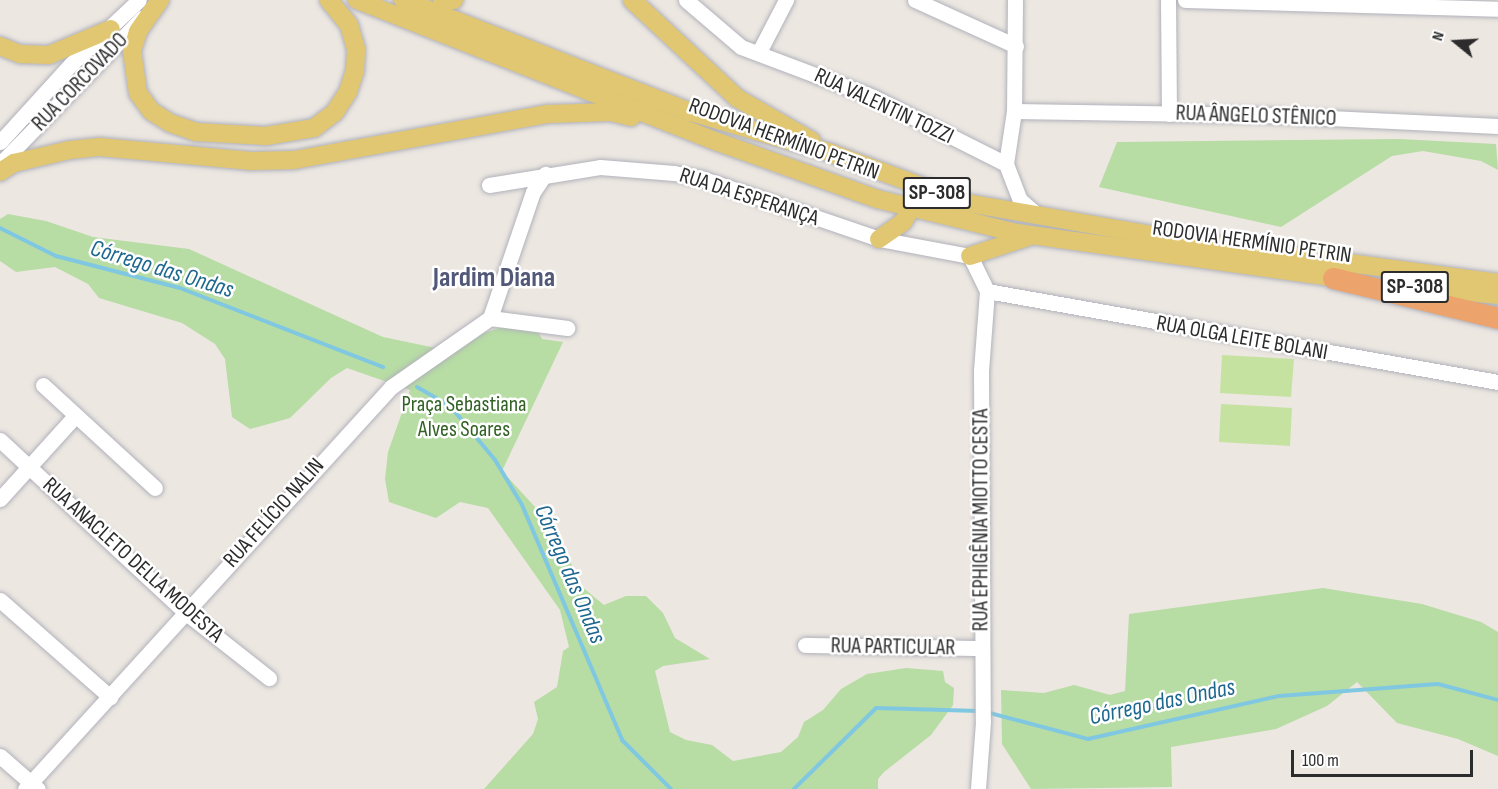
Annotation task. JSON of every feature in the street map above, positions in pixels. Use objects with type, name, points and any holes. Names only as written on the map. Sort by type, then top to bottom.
[{"type":"highway","points":[[1333,278],[1498,318]]},
{"type":"main road","points":[[160,0],[138,32],[132,51],[138,93],[151,111],[170,123],[196,132],[266,136],[314,128],[335,112],[348,92],[355,70],[356,49],[349,25],[329,0]]},
{"type":"main road","name":"RODOVIA HERMÍNIO PETRIN","points":[[357,0],[718,142],[911,208],[1039,234],[1333,278],[1498,295]]},
{"type":"main road","name":"RODOVIA HERMÍNIO PETRIN","points":[[403,0],[691,112],[831,153],[967,203],[1192,242],[1498,283]]},
{"type":"main road","points":[[442,0],[454,0]]},
{"type":"main road","points":[[632,0],[737,98],[831,153]]},
{"type":"main road","points":[[0,46],[20,54],[49,55],[111,29]]},
{"type":"main road","points":[[0,172],[40,156],[100,147],[251,161],[294,160],[572,111],[621,114],[718,142]]},
{"type":"main road","points":[[879,239],[903,222],[911,208]]},
{"type":"main road","points":[[970,256],[1039,234]]},
{"type":"street","name":"RUA CORCOVADO","points":[[0,142],[71,64],[111,29],[139,0]]},
{"type":"street","name":"RUA CORCOVADO","points":[[0,164],[160,0]]},
{"type":"street","name":"RUA VALENTIN TOZZI","points":[[686,0],[741,47],[873,97],[1006,164]]},
{"type":"street","points":[[759,52],[786,0]]},
{"type":"street","points":[[915,0],[1016,46]]},
{"type":"street","points":[[1018,0],[1014,111],[1006,164],[1020,200],[1036,214]]},
{"type":"street","points":[[1168,0],[1169,114]]},
{"type":"street","points":[[1185,0],[1289,1],[1498,9]]},
{"type":"street","name":"RUA ÂNGELO STÊNICO","points":[[1014,111],[1169,114],[1498,126]]},
{"type":"street","name":"RUA DA ESPERANÇA","points":[[489,184],[600,167],[674,172],[704,179],[879,239],[970,256]]},
{"type":"street","points":[[545,174],[526,209],[490,318],[567,328]]},
{"type":"street","points":[[970,256],[987,291]]},
{"type":"street","name":"RUA OLGA LEITE BOLANI","points":[[987,291],[1498,382]]},
{"type":"street","name":"RUA EPHIGÊNIA MIOTTO CESTA","points":[[978,789],[978,755],[983,722],[981,370],[987,291]]},
{"type":"street","name":"RUA FELÍCIO NALIN","points":[[31,787],[370,407],[417,365],[464,339],[490,318]]},
{"type":"street","points":[[44,386],[155,488]]},
{"type":"street","points":[[0,499],[75,416]]},
{"type":"street","name":"RUA ANACLETO DELLA MODESTA","points":[[0,440],[185,612],[269,678]]},
{"type":"street","points":[[0,600],[110,697]]},
{"type":"street","name":"RUA PARTICULAR","points":[[805,645],[981,648]]},
{"type":"street","points":[[0,756],[31,787]]},
{"type":"green space","points":[[1399,139],[1496,144],[1498,170],[1481,161],[1423,151],[1392,156],[1281,227],[1099,187],[1117,142]]},
{"type":"green space","name":"Praça Sebastiana Alves Soares","points":[[8,214],[46,221],[93,237],[189,249],[383,337],[455,352],[484,333],[502,327],[520,327],[539,333],[542,339],[563,342],[502,471],[546,519],[565,550],[581,586],[604,605],[626,596],[646,596],[663,613],[675,638],[710,659],[663,666],[655,671],[670,732],[686,740],[712,745],[733,761],[781,752],[798,737],[804,722],[823,710],[841,689],[867,674],[906,668],[943,671],[945,682],[954,688],[953,705],[931,735],[884,772],[878,779],[878,789],[484,789],[533,734],[538,719],[534,702],[557,687],[563,651],[569,647],[560,610],[488,508],[460,502],[436,518],[389,502],[385,479],[388,452],[410,390],[347,368],[331,378],[290,418],[250,429],[232,417],[225,359],[215,344],[182,323],[99,298],[88,284],[55,267],[16,272],[0,261],[0,219]]},
{"type":"green space","points":[[1222,355],[1294,359],[1291,397],[1220,393]]},
{"type":"green space","points":[[1221,404],[1292,408],[1290,446],[1219,442]]},
{"type":"green space","points":[[1323,588],[1422,604],[1481,622],[1498,632],[1498,756],[1458,739],[1397,723],[1357,682],[1327,706],[1276,729],[1171,747],[1172,787],[1031,789],[1002,744],[1001,690],[1044,693],[1074,685],[1110,695],[1125,691],[1129,614]]},
{"type":"waterway","name":"Córrego das Ondas","points":[[0,228],[56,256],[180,288],[383,367]]},
{"type":"waterway","name":"Córrego das Ondas","points":[[417,387],[451,407],[495,460],[522,505],[622,740],[671,789]]},
{"type":"waterway","name":"Córrego das Ondas","points":[[986,712],[1088,739],[1279,696],[1438,684],[1498,700]]},
{"type":"waterway","name":"Córrego das Ondas","points":[[794,789],[876,708],[979,711]]},
{"type":"district","name":"Jardim Diana","points":[[494,278]]}]
